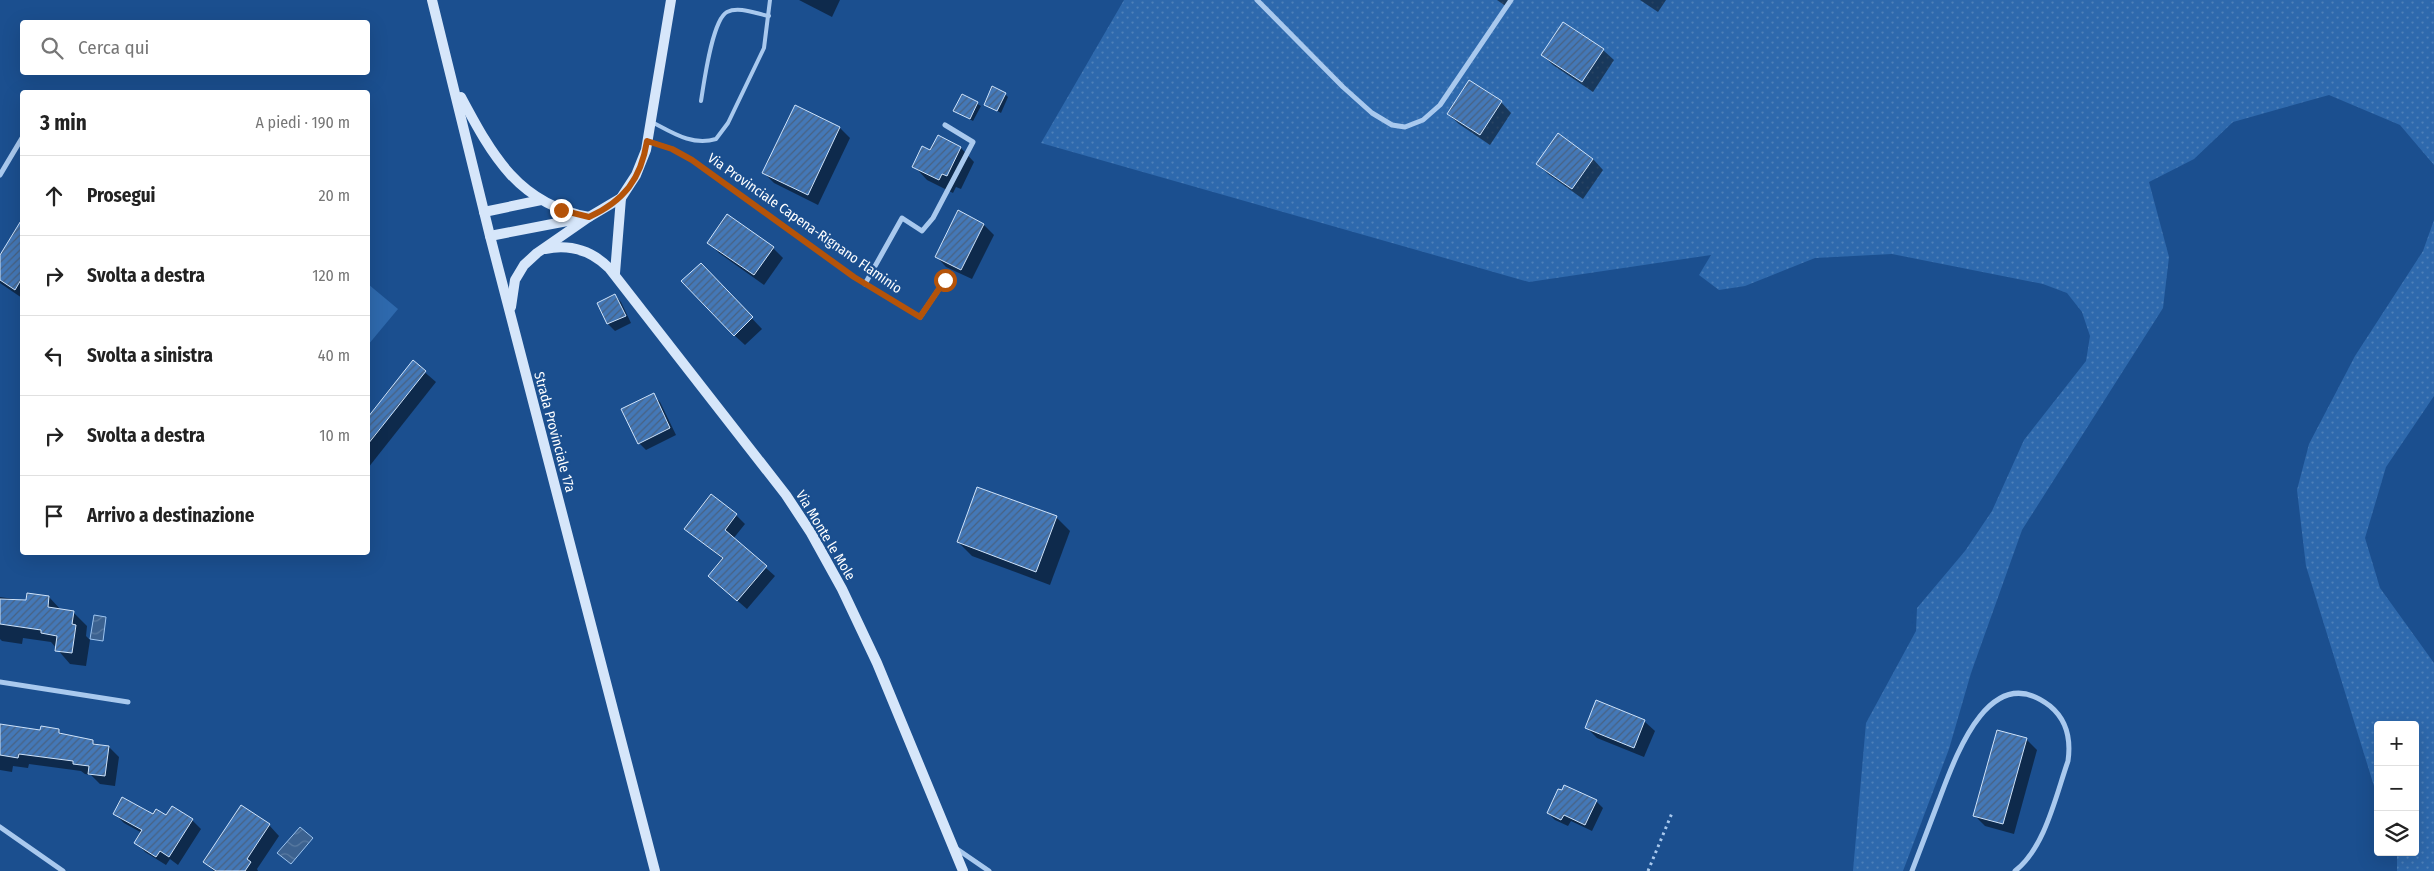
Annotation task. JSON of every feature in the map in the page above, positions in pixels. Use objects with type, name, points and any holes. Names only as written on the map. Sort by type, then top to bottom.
[{"type":"street","name":"Strada Provinciale 17a","points":[[432,0],[510,316],[655,871]]},
{"type":"street","points":[[615,273],[622,198],[636,175],[647,141],[671,0]]},
{"type":"street","points":[[1257,0],[1367,109],[1386,122],[1405,127],[1423,120],[1440,105],[1511,0]]},
{"type":"street","points":[[454,85],[497,161],[516,182],[541,200],[569,213],[589,217]]},
{"type":"street","points":[[865,284],[902,218],[922,231],[933,218],[973,142],[944,125]]},
{"type":"street","points":[[0,174],[20,141]]},
{"type":"street","points":[[0,164],[3,169]]},
{"type":"street","points":[[510,316],[515,280],[531,258],[589,217],[622,198]]},
{"type":"street","points":[[484,212],[541,200]]},
{"type":"street","points":[[490,236],[589,217]]},
{"type":"street","name":"Via Monte le Mole","points":[[545,249],[564,247],[582,250],[602,261],[615,273],[786,495],[811,533],[842,588],[878,663],[963,871]]},
{"type":"street","points":[[920,317],[945,280]]},
{"type":"street","points":[[0,682],[128,702]]},
{"type":"street","points":[[1912,871],[1953,763],[1977,719],[1989,706],[2000,698],[2008,695],[2025,694],[2041,700],[2057,712],[2064,724],[2070,749],[2068,761],[2042,834],[2027,859],[2015,871]]},
{"type":"street","points":[[0,827],[63,871]]},
{"type":"street","points":[[954,846],[989,871]]},
{"type":"lane","points":[[650,121],[682,137],[697,142],[716,139],[728,124],[760,58],[767,37],[770,0]]},
{"type":"lane","points":[[701,101],[715,30],[722,16],[737,10],[770,16]]},
{"type":"lane","name":"Via Provinciale Capena-Rignano Flaminio","points":[[647,141],[672,149],[692,160],[865,284],[920,317]]},
{"type":"path","points":[[1648,871],[1672,813]]},
{"type":"shaded area","points":[[1124,0],[2434,0],[2434,165],[2400,125],[2329,95],[2233,122],[2194,159],[2149,182],[2169,257],[2163,308],[2022,530],[1971,673],[1949,749],[1903,871],[1853,871],[1866,723],[1916,631],[1917,608],[1965,551],[1992,511],[2024,440],[2086,361],[2090,336],[2082,312],[2067,293],[2043,284],[1892,254],[1815,258],[1745,286],[1719,290],[1699,275],[1711,255],[1529,282],[1041,143]]},
{"type":"shaded area","points":[[2434,220],[2434,396],[2386,467],[2365,538],[2380,588],[2434,663],[2434,871],[2397,871],[2397,856],[2419,856],[2419,721],[2374,721],[2374,786],[2306,566],[2297,490],[2309,444],[2355,356],[2423,251]]},
{"type":"shaded area","points":[[370,286],[398,309],[370,343]]},
{"type":"water","points":[[94,615],[106,617],[103,641],[90,639]]},
{"type":"water","points":[[300,827],[313,838],[291,864],[277,853]]},
{"type":"building","points":[[1563,22],[1604,49],[1582,82],[1541,55]]},
{"type":"building","points":[[1469,80],[1502,101],[1480,135],[1447,114]]},
{"type":"building","points":[[992,86],[1006,93],[997,111],[984,105]]},
{"type":"building","points":[[962,94],[978,102],[970,119],[953,111]]},
{"type":"building","points":[[795,105],[840,127],[808,195],[762,173]]},
{"type":"building","points":[[1558,133],[1593,159],[1572,189],[1536,164]]},
{"type":"building","points":[[938,135],[961,147],[947,176],[942,174],[939,180],[912,167],[922,146],[930,150]]},
{"type":"building","points":[[958,210],[984,224],[961,270],[935,257]]},
{"type":"building","points":[[727,214],[774,247],[754,275],[707,243]]},
{"type":"building","points":[[20,222],[20,281],[15,290],[0,280],[0,255]]},
{"type":"building","points":[[701,263],[753,317],[734,336],[681,281]]},
{"type":"building","points":[[615,294],[626,316],[607,324],[597,303]]},
{"type":"building","points":[[413,360],[426,371],[370,441],[370,414]]},
{"type":"building","points":[[654,393],[670,428],[638,444],[621,409]]},
{"type":"building","points":[[977,487],[1057,516],[1036,572],[957,542]]},
{"type":"building","points":[[711,494],[737,514],[725,530],[767,566],[737,601],[708,576],[723,558],[684,529]]},
{"type":"building","points":[[27,593],[49,596],[48,607],[74,611],[72,624],[76,625],[72,653],[55,651],[57,636],[41,633],[41,630],[0,624],[0,599],[26,600]]},
{"type":"building","points":[[1596,700],[1645,720],[1634,748],[1585,728]]},
{"type":"building","points":[[0,724],[40,730],[41,726],[59,729],[59,733],[93,740],[93,744],[109,746],[105,776],[88,774],[89,766],[73,764],[73,761],[19,754],[18,758],[0,755]]},
{"type":"building","points":[[1997,730],[2027,738],[2003,824],[1973,816]]},
{"type":"building","points":[[1564,785],[1597,800],[1585,825],[1564,815],[1561,820],[1547,813],[1558,789],[1562,790]]},
{"type":"building","points":[[122,797],[153,814],[156,809],[166,815],[172,806],[193,819],[169,857],[160,851],[156,857],[134,843],[142,830],[113,814]]},
{"type":"building","points":[[241,805],[270,824],[247,859],[251,862],[245,871],[216,871],[203,862]]},
{"type":"route","points":[[561,210],[589,217],[622,198],[642,162],[647,141],[672,149],[692,160],[854,277],[894,303],[920,317],[945,280]]}]
